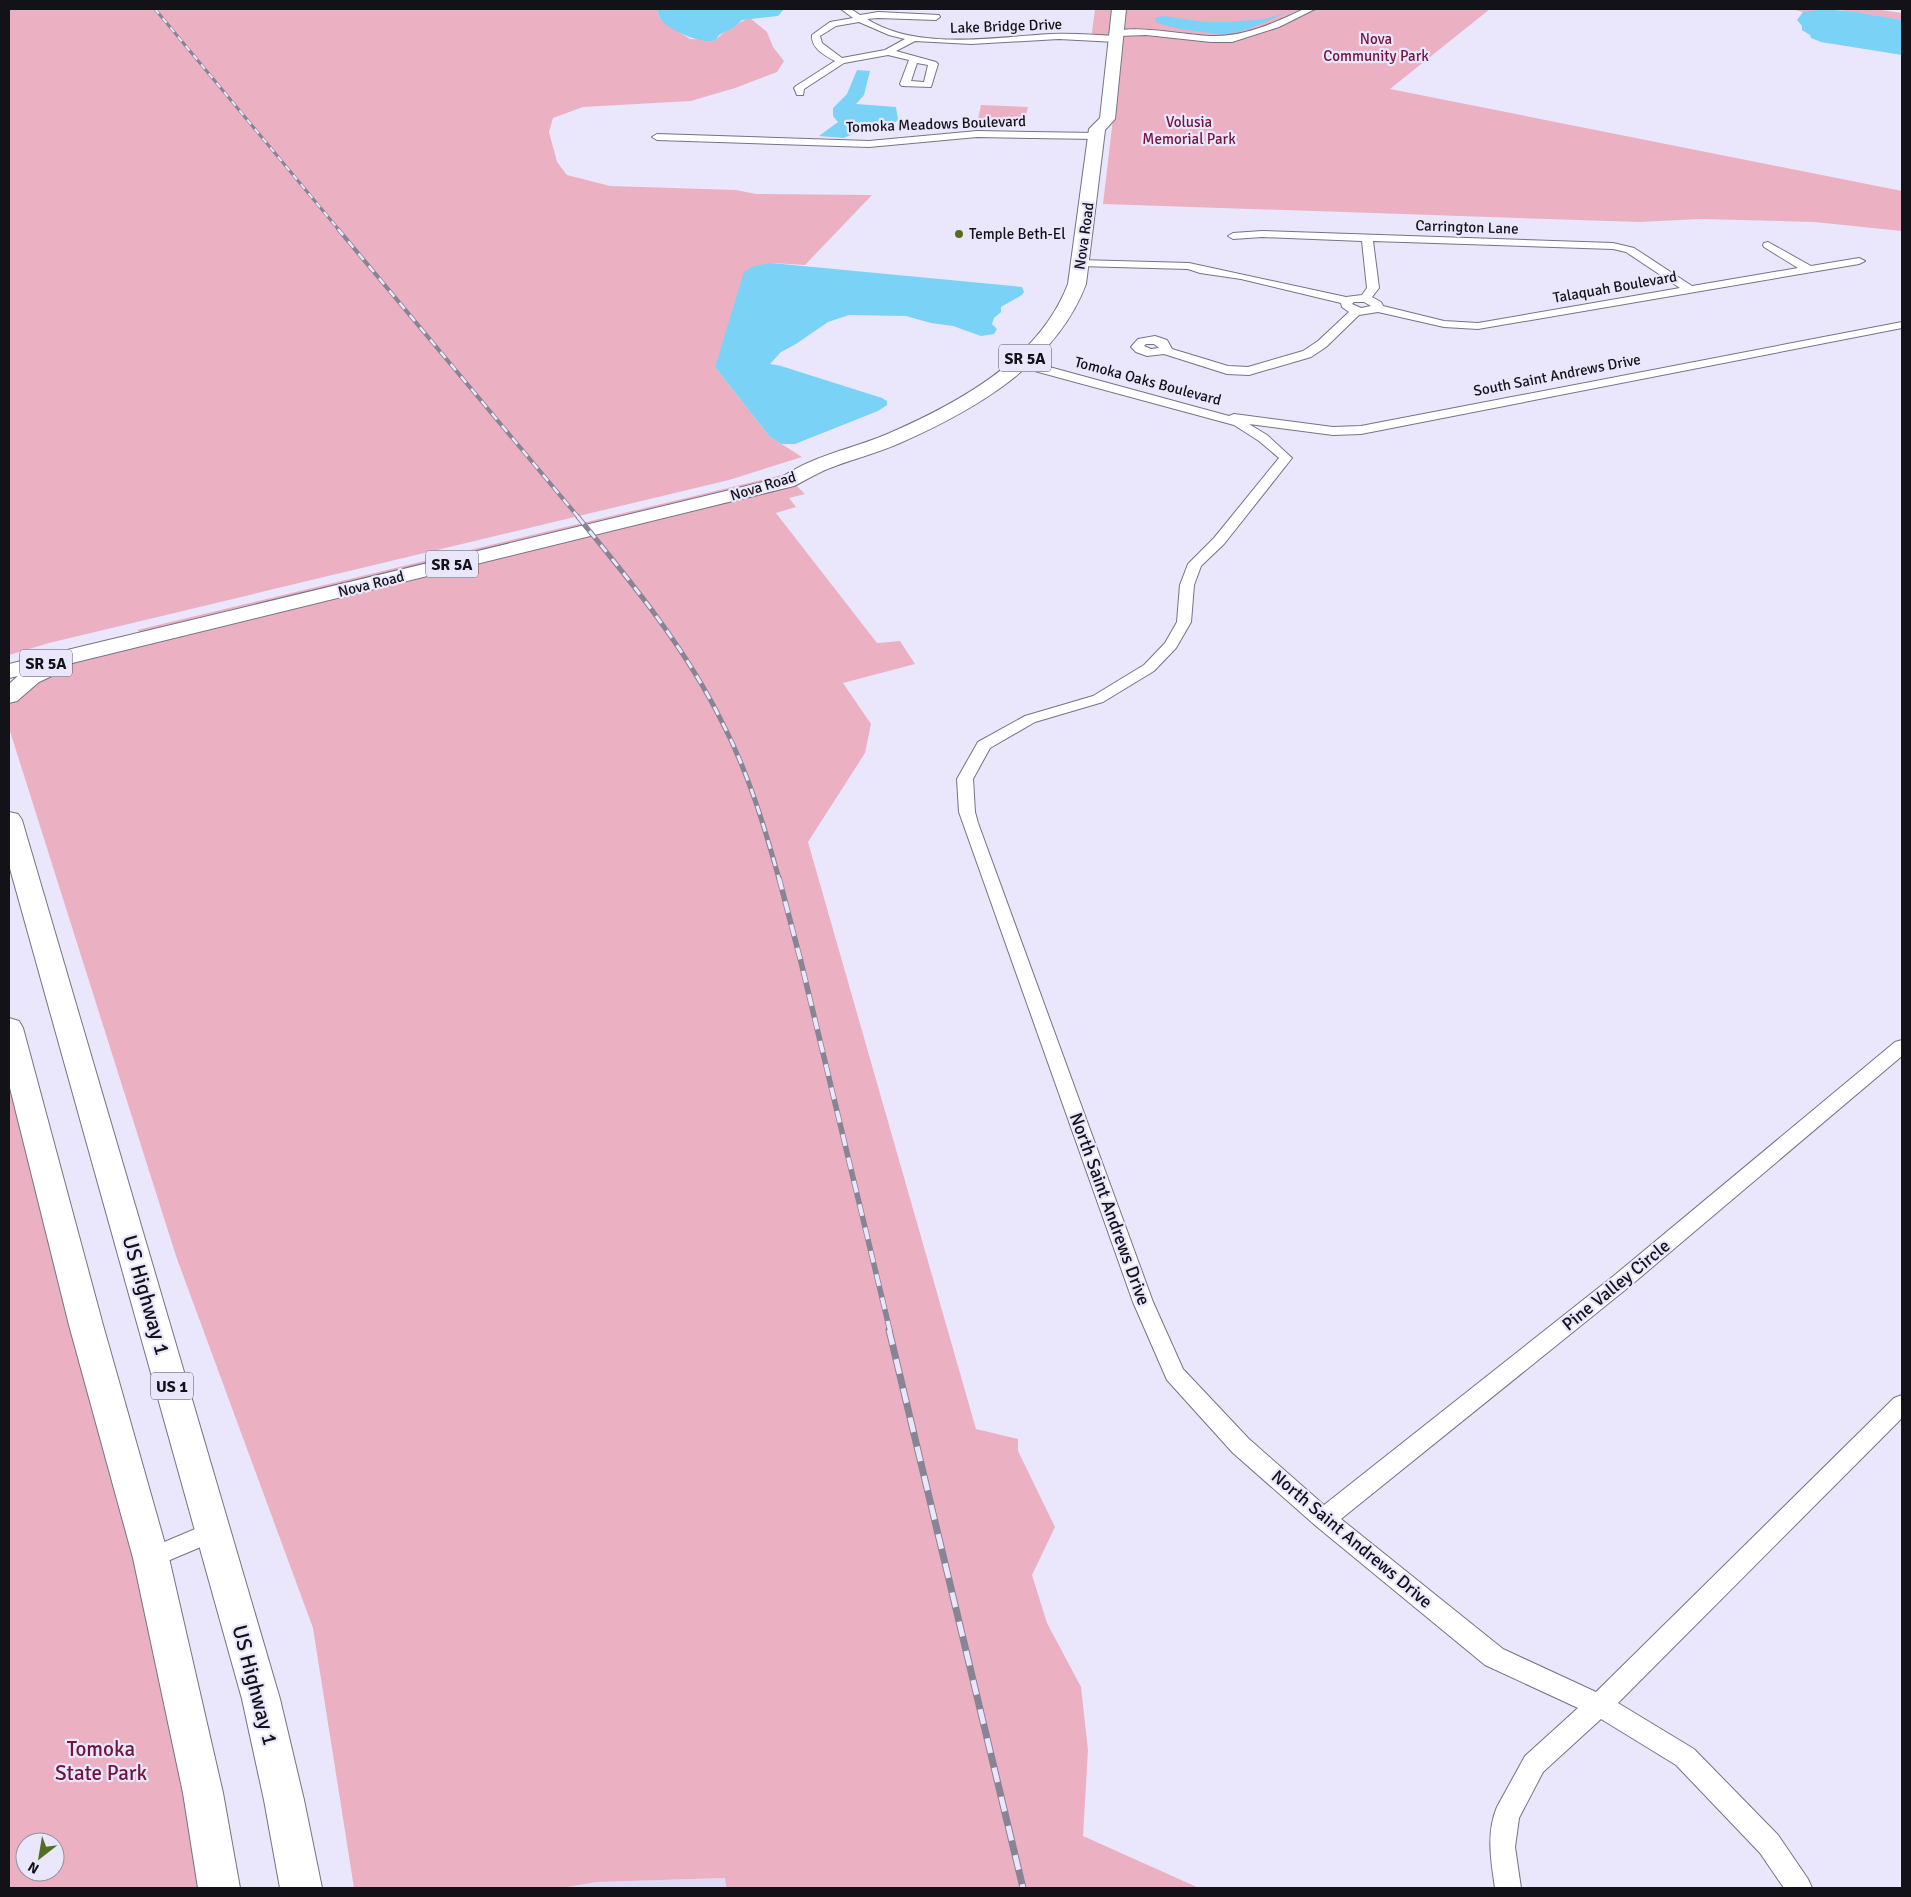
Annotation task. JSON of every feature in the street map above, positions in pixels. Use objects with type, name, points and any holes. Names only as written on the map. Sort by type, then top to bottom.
[{"type":"main road","name":"SR 5A","points":[[1094,128],[1107,119],[1119,9]]},
{"type":"main road","points":[[1097,56],[1100,31]]},
{"type":"main road","name":"Nova Road","points":[[9,671],[787,482],[817,466],[884,442],[929,422],[984,391],[1020,363],[1046,337],[1061,318],[1071,300],[1080,266],[1094,128]]},
{"type":"main road","name":"Nova Road","points":[[9,659],[42,649],[777,472],[817,466]]},
{"type":"main road","points":[[9,696],[31,677],[83,654]]},
{"type":"main road","name":"US Highway 1","points":[[9,820],[261,1700],[284,1800],[301,1888]]},
{"type":"main road","points":[[9,1028],[86,1325],[151,1558],[203,1793],[219,1888]]},
{"type":"street","name":"Lake Bridge Drive","points":[[845,9],[875,27],[913,38],[980,43],[1100,31],[1116,34],[1146,32],[1211,39],[1232,39],[1269,28],[1311,9]]},
{"type":"street","points":[[841,61],[824,50],[816,42],[816,35],[833,24],[878,16],[936,16]]},
{"type":"street","points":[[800,93],[799,88],[841,61],[888,52],[913,38]]},
{"type":"street","points":[[888,52],[914,59]]},
{"type":"street","name":"Tomoka Meadows Boulevard","points":[[657,137],[869,144],[919,138],[1094,128]]},
{"type":"street","name":"Carrington Lane","points":[[1233,236],[1262,234],[1613,246],[1630,250],[1688,288]]},
{"type":"street","points":[[1366,298],[1373,288],[1368,239]]},
{"type":"street","points":[[1768,245],[1808,269]]},
{"type":"street","name":"Talaquah Boulevard","points":[[1377,308],[1444,324],[1478,326],[1688,288],[1859,260]]},
{"type":"street","points":[[1080,266],[1142,268],[1188,274],[1200,270],[1241,276],[1347,301],[1353,298],[1366,298],[1375,302],[1377,308],[1356,311],[1347,306],[1347,301]]},
{"type":"street","points":[[1164,350],[1227,370],[1249,371],[1307,354],[1322,344],[1356,311]]},
{"type":"street","name":"South Saint Andrews Drive","points":[[1216,416],[1333,431],[1361,430],[1902,325]]},
{"type":"street","name":"Tomoka Oaks Boulevard","points":[[1020,363],[1238,422]]},
{"type":"street","name":"North Saint Andrews Drive","points":[[1238,422],[1263,438],[1286,458],[1219,541],[1195,564],[1187,585],[1184,622],[1171,645],[1148,668],[1098,699],[1030,720],[984,745],[966,779],[966,812],[1143,1302],[1175,1374],[1241,1446],[1324,1520],[1494,1657],[1599,1705],[1685,1757],[1769,1844],[1799,1888]]},
{"type":"street","name":"Pine Valley Circle","points":[[1324,1520],[1623,1280],[1902,1046]]},
{"type":"street","points":[[1508,1888],[1502,1847],[1506,1816],[1534,1764],[1599,1705],[1902,1404]]},
{"type":"street","points":[[151,1558],[214,1531]]},
{"type":"shaded area","points":[[725,1878],[725,1888],[561,1888],[597,1882]]},
{"type":"green space","points":[[9,9],[657,9],[660,19],[690,39],[716,40],[742,21],[750,18],[767,32],[773,47],[784,61],[777,72],[735,88],[691,101],[583,107],[553,118],[549,132],[557,162],[567,175],[610,186],[736,190],[756,194],[872,195],[805,265],[771,263],[715,367],[769,436],[802,457],[729,480],[49,643],[9,655]]},
{"type":"green space","points":[[1095,9],[1490,9],[1390,89],[1902,191],[1902,231],[1814,222],[1701,219],[1639,222],[1103,204],[1122,42],[1091,40]]},
{"type":"green space","points":[[1791,9],[1833,9],[1803,12]]},
{"type":"green space","points":[[1833,9],[1874,9],[1902,13],[1902,20]]},
{"type":"green space","points":[[981,105],[1028,107],[1023,126],[977,124]]},
{"type":"green space","points":[[786,474],[788,476],[145,635],[137,630]]},
{"type":"green space","points":[[795,484],[805,494],[789,498],[796,507],[776,513],[877,643],[900,641],[915,664],[843,683],[871,724],[865,753],[808,842],[976,1429],[1018,1439],[1018,1451],[1055,1527],[1032,1575],[1047,1623],[1081,1687],[1088,1750],[1083,1836],[1199,1888],[726,1888],[725,1878],[597,1882],[561,1888],[354,1888],[313,1628],[176,1256],[9,728],[9,705],[34,682],[85,658]]},
{"type":"green space","name":"Tomoka State Park","points":[[9,1029],[86,1325],[203,1793],[219,1888],[9,1888]]},
{"type":"water","points":[[657,9],[784,9],[778,16],[742,20],[733,28],[719,35],[716,40],[703,41],[687,36],[666,24],[661,20]]},
{"type":"water","points":[[1824,9],[1902,20],[1902,55],[1821,42],[1811,38],[1810,35],[1802,30],[1802,26],[1797,20],[1803,12]]},
{"type":"water","points":[[1286,13],[1248,29],[1225,35],[1180,29],[1157,23],[1155,18],[1163,16],[1204,22],[1231,22],[1263,19]]},
{"type":"water","points":[[857,70],[870,71],[864,95],[856,104],[896,107],[898,120],[889,127],[863,129],[844,138],[819,136],[838,122],[833,116],[833,108],[847,94]]},
{"type":"water","points":[[771,263],[1022,287],[1024,292],[1001,307],[1001,312],[994,318],[992,324],[997,329],[994,334],[981,336],[953,326],[931,323],[906,316],[849,315],[828,322],[781,352],[770,364],[882,398],[887,401],[887,405],[878,411],[795,444],[781,444],[769,436],[715,367],[744,272],[754,266]]},
{"type":"railway","points":[[155,9],[339,230]]},
{"type":"railway","points":[[338,229],[579,518]]},
{"type":"railway","points":[[578,517],[656,616],[707,694],[748,779],[779,879]]},
{"type":"railway","points":[[779,878],[890,1331]]},
{"type":"railway","points":[[889,1330],[1023,1888]]},
{"type":"place","name":"Temple Beth-El","points":[[959,234]]},
{"type":"park label","name":"Nova Community Park","points":[[1376,48]]},
{"type":"park label","name":"Volusia Memorial Park","points":[[1189,130]]}]
